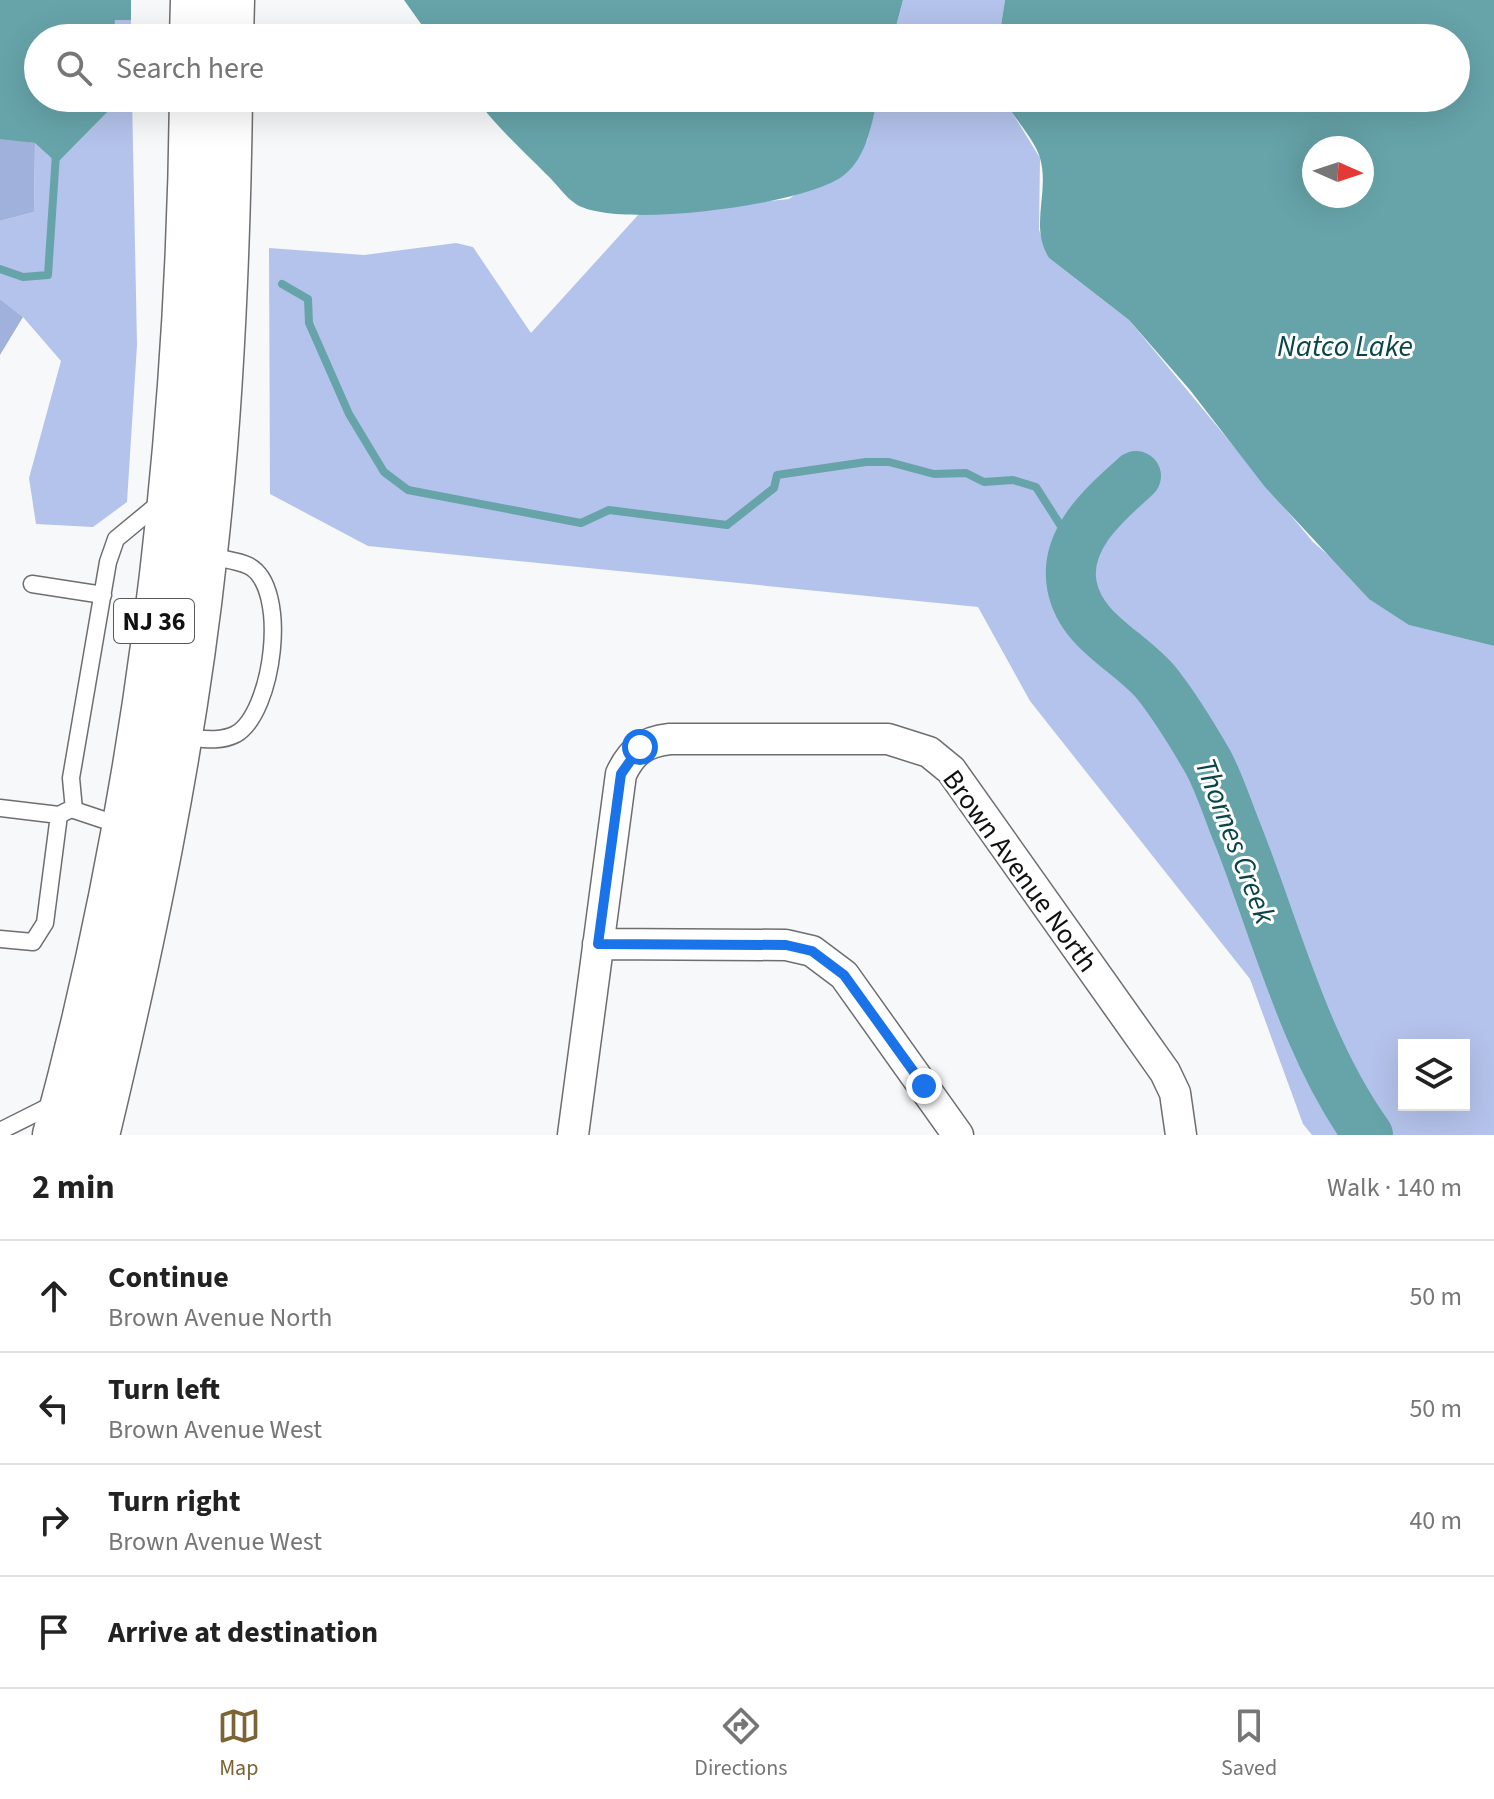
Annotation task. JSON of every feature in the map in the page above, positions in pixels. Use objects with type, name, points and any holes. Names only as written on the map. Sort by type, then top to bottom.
[{"type":"highway","points":[[192,24],[193,0]]},
{"type":"highway","points":[[231,24],[232,0]]},
{"type":"highway","name":"NJ 36","points":[[60,1117],[99,951],[122,826],[161,573],[191,200],[192,112]]},
{"type":"highway","name":"NJ 36","points":[[97,1135],[139,953],[178,736],[205,555],[228,250],[230,112]]},
{"type":"street","name":"Brown Avenue North","points":[[573,1135],[621,774],[640,747],[670,739],[888,739],[906,742],[929,752],[951,770],[1165,1072],[1175,1093],[1181,1135]]},
{"type":"street","points":[[598,944],[786,945],[812,951],[844,975],[958,1135]]},
{"type":"lane","points":[[0,939],[33,942],[45,923],[103,595],[116,539],[169,494]]},
{"type":"lane","points":[[178,736],[214,740],[237,734],[257,710],[269,673],[272,615],[266,587],[250,566],[205,555]]},
{"type":"lane","points":[[32,584],[103,595]]},
{"type":"lane","points":[[0,808],[66,811],[122,826]]},
{"type":"lane","points":[[0,1131],[60,1117]]},
{"type":"shaded area","points":[[903,0],[1005,0],[1001,24],[897,24]]},
{"type":"shaded area","points":[[115,20],[131,20],[131,24],[115,24]]},
{"type":"shaded area","points":[[99,112],[132,112],[137,345],[127,502],[93,527],[36,524],[29,478],[61,361],[23,317],[0,299],[0,221],[34,212],[35,143]]},
{"type":"shaded area","points":[[874,112],[1012,112],[1040,158],[1039,230],[1049,258],[1129,320],[1313,542],[1410,625],[1494,646],[1494,1135],[1312,1135],[1303,1124],[1250,979],[1030,701],[978,607],[368,546],[270,494],[269,248],[364,255],[456,243],[473,247],[531,333],[639,214],[789,199],[867,141]]},
{"type":"shaded area","points":[[0,139],[35,143],[34,212],[0,221]]},
{"type":"shaded area","points":[[0,299],[23,317],[0,355]]},
{"type":"water","points":[[0,0],[131,0],[131,20],[115,20],[115,24],[24,24],[24,112],[107,112],[57,163],[35,143],[0,139]]},
{"type":"water","points":[[404,0],[903,0],[897,24],[421,24]]},
{"type":"water","name":"Natco Lake","points":[[1005,0],[1494,0],[1494,646],[1409,625],[1369,599],[1265,487],[1190,390],[1129,320],[1049,258],[1041,234],[1043,183],[1040,158],[1012,112],[1470,112],[1470,24],[1001,24]]},
{"type":"water","points":[[487,112],[874,112],[867,140],[852,168],[824,186],[754,204],[668,214],[629,215],[597,211],[576,204]]},
{"type":"waterway","name":"Thornes Creek","points":[[0,269],[23,277],[48,275],[56,154]]},
{"type":"waterway","name":"Thornes Creek","points":[[282,284],[308,299],[309,323],[349,414],[384,472],[408,490],[581,523],[609,510],[727,525],[774,488],[777,475],[866,462],[889,462],[934,474],[966,473],[984,482],[1013,480],[1036,487],[1075,548]]},
{"type":"waterway","name":"Thornes Creek","points":[[1136,476],[1100,511],[1080,538],[1071,569],[1077,602],[1096,629],[1158,685],[1208,762],[1309,1028],[1346,1101],[1368,1135]]},
{"type":"route","points":[[640,747],[629,757],[621,774],[598,944],[786,945],[812,951],[844,975],[924,1086]]}]
